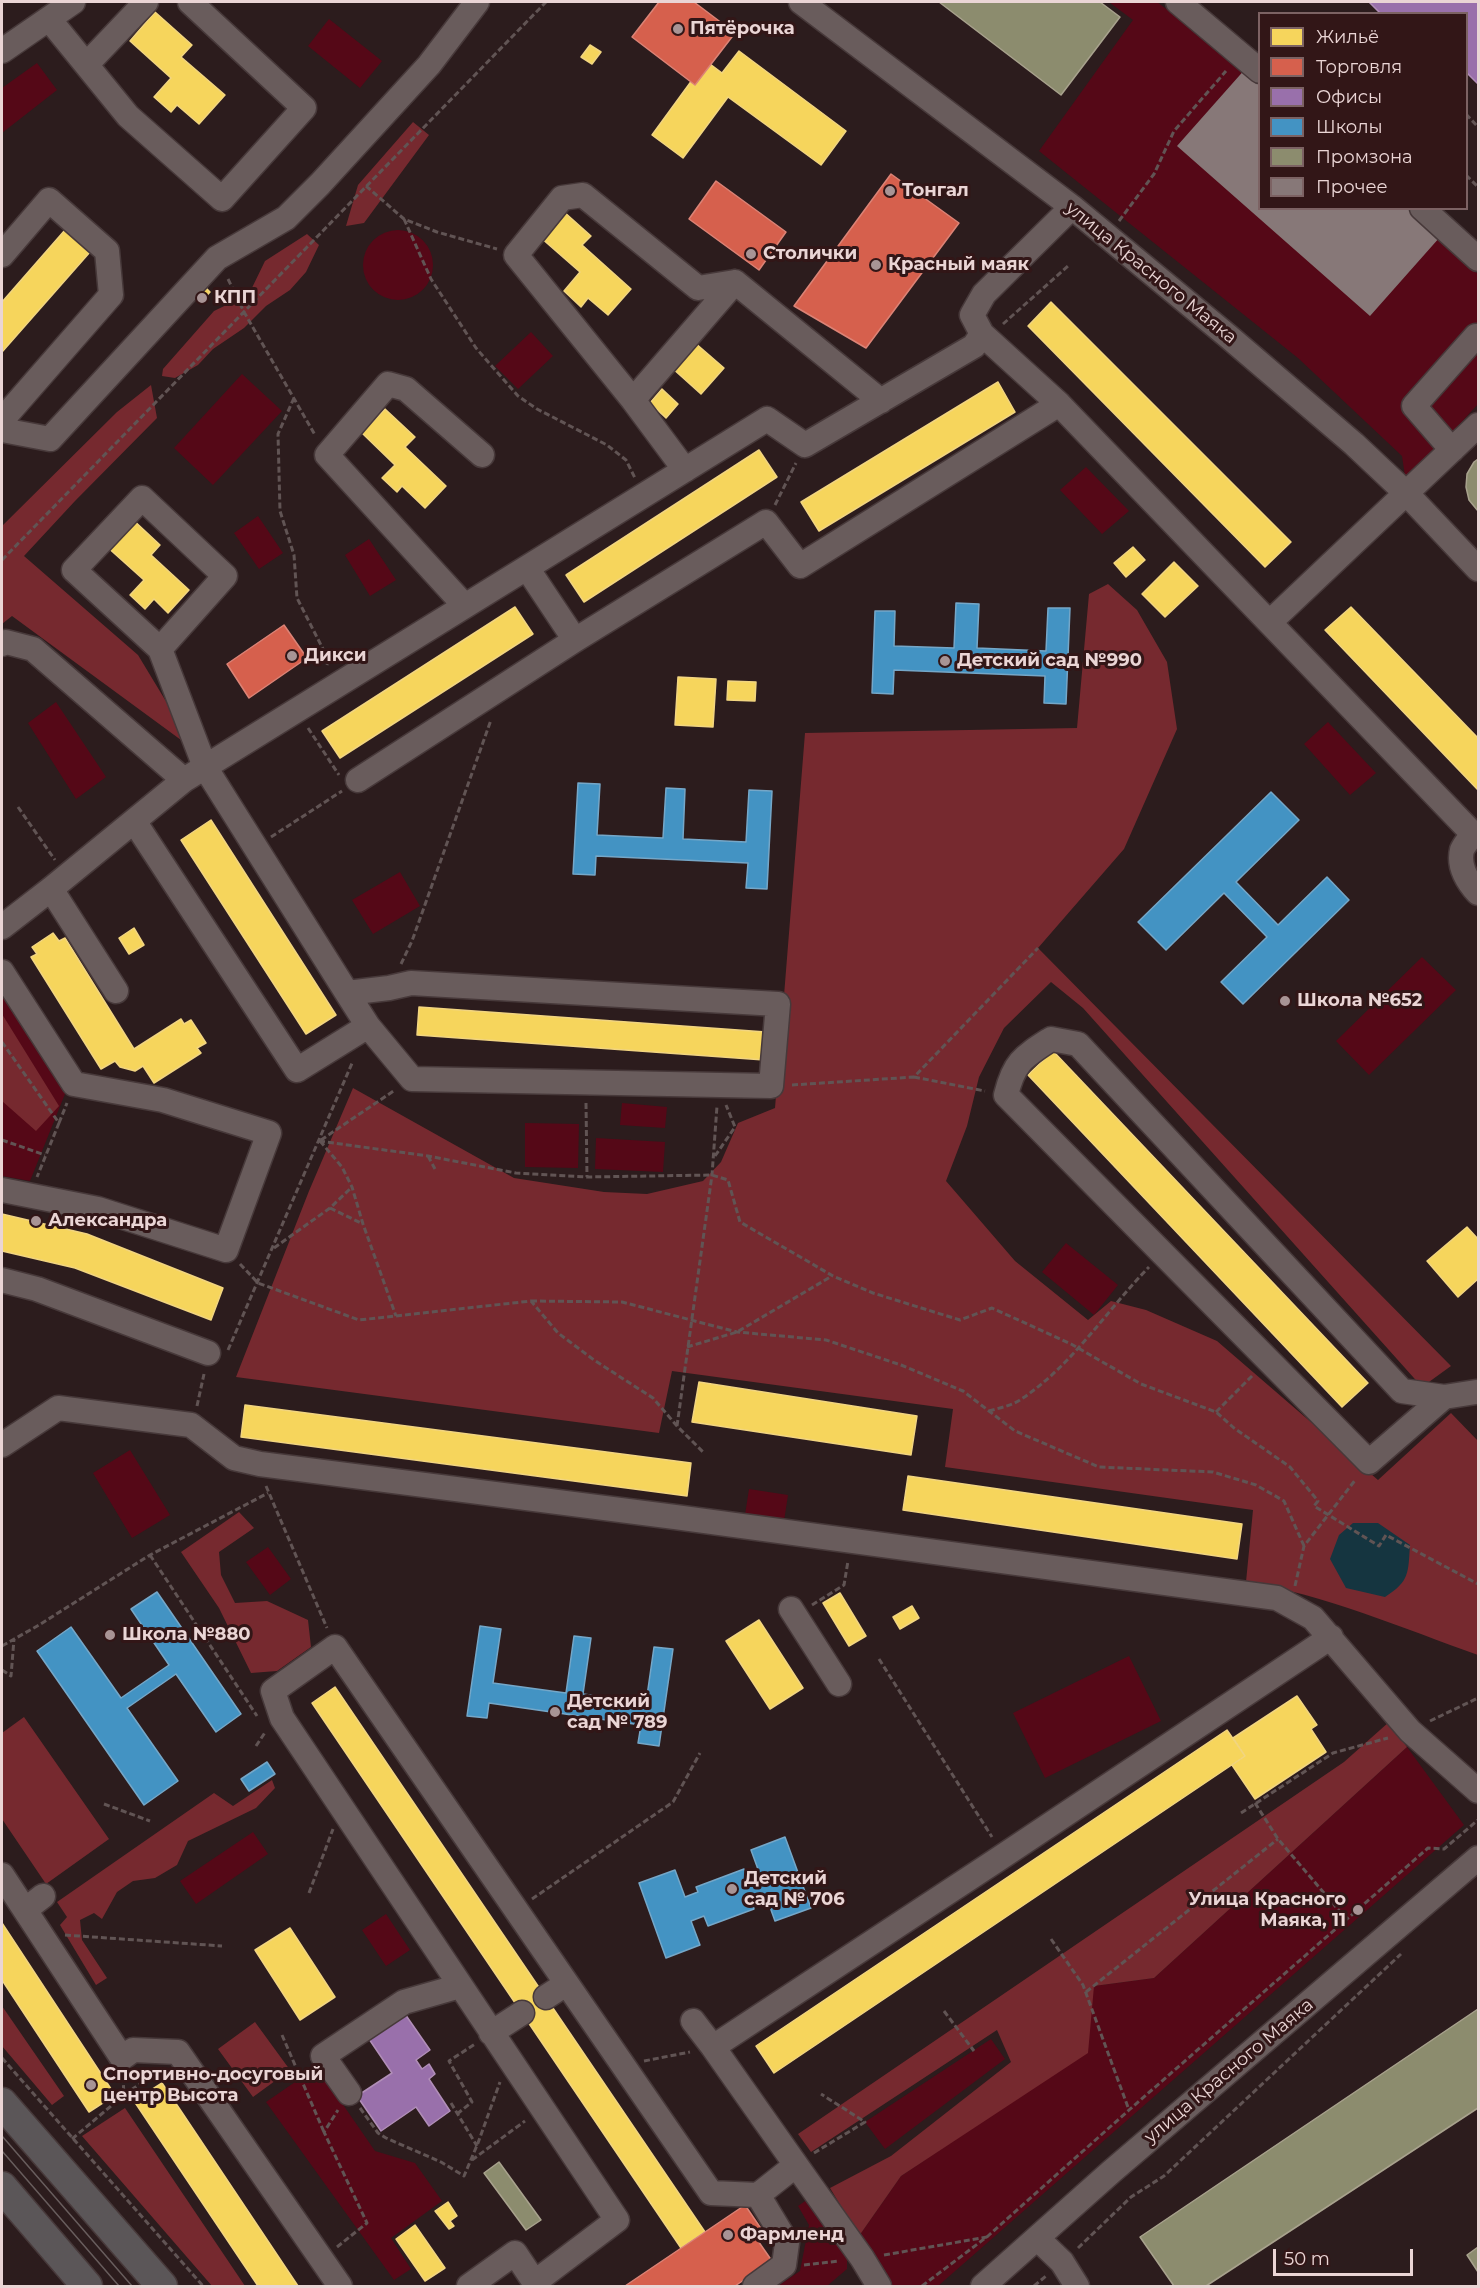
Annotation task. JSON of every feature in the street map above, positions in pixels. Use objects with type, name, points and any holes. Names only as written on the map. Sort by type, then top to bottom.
[{"type":"main road","points":[[2,2103],[162,2286]]},
{"type":"main road","points":[[2,2187],[87,2286]]},
{"type":"street","points":[[2,51],[73,2]]},
{"type":"street","points":[[87,64],[146,2]]},
{"type":"street","points":[[48,19],[128,116],[222,200],[304,108],[190,2]]},
{"type":"street","points":[[2,430],[50,439],[217,258],[286,218],[303,201],[367,135],[429,65],[477,2]]},
{"type":"street","name":"улица Красного Маяка","points":[[801,2],[1072,207],[1229,337],[1354,444],[1479,569]]},
{"type":"street","points":[[1182,3],[1258,68]]},
{"type":"street","points":[[685,470],[633,400],[516,255],[562,198],[583,195],[698,288],[735,282],[880,401]]},
{"type":"street","points":[[2,255],[49,200],[107,251],[111,295],[2,420]]},
{"type":"street","points":[[1072,207],[984,294],[972,315],[985,336],[1059,404],[1476,831],[1462,850],[1463,866],[1468,882],[1479,893]]},
{"type":"street","points":[[1424,210],[1479,259]]},
{"type":"street","points":[[633,400],[735,282]]},
{"type":"street","points":[[2,927],[184,780],[767,419],[806,445],[974,346],[985,336]]},
{"type":"street","points":[[1452,450],[1414,406],[1476,336],[1479,336]]},
{"type":"street","points":[[465,606],[327,455],[388,384],[406,389],[482,455]]},
{"type":"street","points":[[348,783],[766,522],[800,566],[1059,404]]},
{"type":"street","points":[[1270,621],[1479,425]]},
{"type":"street","points":[[160,649],[225,576],[142,498],[75,570],[160,649],[205,767],[346,993],[368,1026],[412,1079],[771,1086],[778,1004],[411,983],[346,993]]},
{"type":"street","points":[[527,568],[575,640]]},
{"type":"street","points":[[2,644],[6,642],[33,649],[184,780]]},
{"type":"street","points":[[134,821],[297,1070],[368,1026]]},
{"type":"street","points":[[51,889],[116,991]]},
{"type":"street","points":[[2,972],[74,1084],[163,1100],[269,1133],[226,1250],[98,1209],[2,1190]]},
{"type":"street","points":[[1444,1397],[1369,1462],[1006,1095],[1010,1077],[1023,1057],[1052,1040],[1078,1044],[1402,1392],[1444,1397],[1478,1392]]},
{"type":"street","points":[[2,1280],[37,1289],[208,1353]]},
{"type":"street","points":[[2,1445],[58,1408],[191,1425],[234,1458],[260,1464],[675,1516],[1277,1598],[1313,1618],[1410,1731],[1479,1791]]},
{"type":"street","points":[[793,1612],[839,1684]]},
{"type":"street","points":[[713,2047],[1331,1637]]},
{"type":"street","points":[[469,2286],[515,2253],[536,2284],[617,2220],[341,1806],[271,1719],[273,1691],[335,1647],[516,1911],[556,1991],[622,2066],[711,2193],[758,2195],[796,2164]]},
{"type":"street","name":"улица Красного Маяка","points":[[983,2286],[1111,2172],[1479,1858]]},
{"type":"street","points":[[2,1875],[34,1903],[40,1934],[122,2058],[134,2050],[178,2052],[340,2286]]},
{"type":"street","points":[[349,2093],[323,2056],[404,2002],[460,1986]]},
{"type":"street","points":[[491,2033],[522,2013]]},
{"type":"street","points":[[693,2021],[862,2258],[879,2286]]},
{"type":"street","points":[[755,2286],[784,2265],[787,2243],[758,2195]]},
{"type":"street","points":[[1037,2238],[1062,2262],[1077,2286]]},
{"type":"path","points":[[2,560],[546,2]]},
{"type":"path","points":[[1115,227],[1154,174],[1174,131],[1222,75]]},
{"type":"path","points":[[1468,115],[1479,127]]},
{"type":"path","points":[[1468,176],[1479,187]]},
{"type":"path","points":[[366,186],[404,219],[437,232],[516,255]]},
{"type":"path","points":[[404,219],[431,279],[476,348],[518,396],[537,409],[607,445],[626,459],[643,496]]},
{"type":"path","points":[[217,258],[244,312],[327,455]]},
{"type":"path","points":[[985,336],[1069,266]]},
{"type":"path","points":[[294,398],[278,434],[280,511],[294,555],[297,598],[323,649],[328,662],[326,669]]},
{"type":"path","points":[[766,522],[806,445]]},
{"type":"path","points":[[291,824],[348,783],[296,710]]},
{"type":"path","points":[[389,988],[412,941],[491,720]]},
{"type":"path","points":[[18,807],[42,842]]},
{"type":"path","points":[[914,1077],[1038,948]]},
{"type":"path","points":[[191,1425],[208,1353],[224,1359],[368,1026]]},
{"type":"path","points":[[2,1042],[58,1123],[29,1196]]},
{"type":"path","points":[[771,1086],[914,1077],[1006,1095]]},
{"type":"path","points":[[319,1140],[412,1079]]},
{"type":"path","points":[[714,1158],[735,1127],[718,1085]]},
{"type":"path","points":[[676,1426],[712,1175],[718,1085]]},
{"type":"path","points":[[586,1120],[587,1176]]},
{"type":"path","points":[[2,1140],[45,1155]]},
{"type":"path","points":[[319,1140],[428,1156],[516,1173],[587,1176],[712,1175],[728,1180],[740,1222],[833,1276],[873,1293],[960,1320],[992,1308],[1077,1348],[1141,1384],[1216,1412],[1234,1428],[1290,1467],[1318,1501],[1314,1506],[1379,1546],[1386,1535],[1479,1584]]},
{"type":"path","points":[[319,1140],[342,1167],[352,1187],[396,1316]]},
{"type":"path","points":[[428,1156],[435,1169]]},
{"type":"path","points":[[273,1249],[330,1208],[352,1187]]},
{"type":"path","points":[[330,1208],[363,1224]]},
{"type":"path","points":[[226,1250],[258,1283],[359,1320],[531,1301],[622,1302],[737,1332],[826,1340],[902,1365],[963,1391],[1015,1431],[1099,1467],[1213,1472],[1256,1485],[1284,1501],[1305,1546]]},
{"type":"path","points":[[989,1411],[1018,1401],[1060,1368],[1071,1358],[1110,1309],[1163,1253]]},
{"type":"path","points":[[687,1347],[737,1332],[833,1276]]},
{"type":"path","points":[[531,1301],[558,1333],[594,1360],[653,1398],[676,1426],[703,1452]]},
{"type":"path","points":[[1216,1412],[1268,1360]]},
{"type":"path","points":[[1290,1605],[1305,1546],[1369,1462]]},
{"type":"path","points":[[2,1646],[150,1555],[268,1493],[335,1647]]},
{"type":"path","points":[[150,1555],[271,1719],[267,1730],[256,1746]]},
{"type":"path","points":[[793,1612],[844,1585],[847,1568]]},
{"type":"path","points":[[2,1670],[11,1676],[14,1639]]},
{"type":"path","points":[[879,1659],[1004,1856]]},
{"type":"path","points":[[1241,1813],[1333,1754],[1410,1731],[1479,1698]]},
{"type":"path","points":[[516,1911],[673,1802],[700,1753]]},
{"type":"path","points":[[1255,1803],[1278,1839],[1347,1920]]},
{"type":"path","points":[[104,1804],[150,1821]]},
{"type":"path","points":[[309,1893],[341,1806]]},
{"type":"path","points":[[922,2286],[988,2236],[1428,1848],[1444,1849],[1479,1820]]},
{"type":"path","points":[[1086,1992],[1278,1839]]},
{"type":"path","points":[[40,1934],[222,1946]]},
{"type":"path","points":[[1051,1939],[1083,1985],[1129,2110]]},
{"type":"path","points":[[1034,2286],[1131,2197],[1164,2176],[1405,1950]]},
{"type":"path","points":[[944,2011],[974,2051]]},
{"type":"path","points":[[457,2114],[472,2102],[449,2061],[491,2033]]},
{"type":"path","points":[[282,2036],[367,2223],[358,2230]]},
{"type":"path","points":[[622,2066],[713,2047]]},
{"type":"path","points":[[72,2139],[124,2095],[181,2056]]},
{"type":"path","points":[[324,2132],[349,2093],[378,2133],[441,2162],[464,2176],[508,2057]]},
{"type":"path","points":[[2,2058],[203,2286]]},
{"type":"path","points":[[122,2058],[124,2095]]},
{"type":"path","points":[[796,2164],[865,2122],[820,2094]]},
{"type":"path","points":[[451,2103],[477,2146]]},
{"type":"path","points":[[471,2161],[542,2108]]},
{"type":"path","points":[[862,2258],[988,2236]]},
{"type":"shaded area","points":[[1109,2],[1157,2],[1215,46],[1258,83],[1258,210],[1404,210],[1478,274],[1478,404],[1406,483],[1402,456],[1298,358],[1039,151],[1133,20]]},
{"type":"shaded area","points":[[329,19],[382,61],[360,88],[308,46]]},
{"type":"shaded area","points":[[37,63],[57,90],[2,133],[2,88]]},
{"type":"shaded area","points":[[413,122],[429,135],[364,223],[346,226],[358,185]]},
{"type":"shaded area","points":[[398,230],[411,233],[423,240],[430,252],[433,265],[430,278],[423,290],[411,297],[398,300],[385,297],[373,290],[366,278],[363,265],[366,252],[373,240],[385,233]]},
{"type":"shaded area","points":[[307,234],[319,245],[306,272],[290,290],[266,306],[244,328],[213,349],[198,365],[175,378],[162,376],[163,369],[214,311],[249,294],[265,261]]},
{"type":"shaded area","points":[[531,332],[553,356],[518,389],[495,366]]},
{"type":"shaded area","points":[[242,374],[282,411],[213,485],[174,448]]},
{"type":"shaded area","points":[[151,385],[157,418],[24,556],[138,655],[196,751],[12,616],[2,624],[2,526],[117,412]]},
{"type":"shaded area","points":[[1086,467],[1129,511],[1102,534],[1060,490]]},
{"type":"shaded area","points":[[258,516],[283,553],[259,569],[234,533]]},
{"type":"shaded area","points":[[369,539],[396,580],[370,596],[345,555]]},
{"type":"shaded area","points":[[1108,584],[1137,610],[1167,662],[1177,729],[1124,849],[1038,948],[1451,1366],[1422,1387],[1083,1008],[1051,982],[1004,1028],[979,1077],[967,1126],[946,1181],[1015,1261],[1088,1320],[1111,1301],[1146,1310],[1217,1341],[1378,1480],[1451,1413],[1478,1441],[1478,1655],[1334,1604],[1246,1582],[1253,1510],[945,1467],[953,1409],[672,1371],[659,1433],[236,1377],[309,1191],[353,1088],[514,1178],[604,1192],[647,1194],[703,1181],[721,1162],[738,1123],[775,1108],[805,733],[1077,728],[1089,594]]},
{"type":"shaded area","points":[[56,702],[106,777],[76,799],[28,723]]},
{"type":"shaded area","points":[[1328,722],[1376,773],[1350,795],[1304,744]]},
{"type":"shaded area","points":[[400,872],[420,906],[373,934],[352,900]]},
{"type":"shaded area","points":[[1422,957],[1456,990],[1369,1075],[1336,1041]]},
{"type":"shaded area","points":[[2,984],[67,1089],[30,1181],[2,1176]]},
{"type":"shaded area","points":[[2,1014],[59,1106],[36,1131],[2,1101]]},
{"type":"shaded area","points":[[622,1103],[667,1107],[665,1128],[620,1125]]},
{"type":"shaded area","points":[[525,1123],[579,1124],[578,1168],[525,1167]]},
{"type":"shaded area","points":[[596,1138],[665,1142],[663,1172],[595,1169]]},
{"type":"shaded area","points":[[1066,1243],[1118,1285],[1094,1315],[1042,1272]]},
{"type":"shaded area","points":[[130,1450],[170,1515],[132,1538],[93,1473]]},
{"type":"shaded area","points":[[749,1489],[788,1495],[784,1521],[745,1515]]},
{"type":"shaded area","points":[[239,1512],[254,1528],[219,1552],[221,1575],[235,1603],[267,1601],[308,1620],[311,1647],[277,1671],[251,1673],[219,1608],[181,1552]]},
{"type":"shaded area","points":[[268,1547],[291,1579],[270,1595],[246,1562]]},
{"type":"shaded area","points":[[1129,1656],[1161,1721],[1045,1778],[1013,1713]]},
{"type":"shaded area","points":[[24,1717],[109,1839],[46,1884],[2,1819],[2,1733]]},
{"type":"shaded area","points":[[1389,1722],[1407,1747],[1154,1978],[1094,1986],[1088,2053],[901,2176],[859,2236],[830,2188],[891,2156],[1011,2062],[997,2030],[811,2152],[798,2134],[1344,1762]]},
{"type":"shaded area","points":[[1407,1747],[1464,1825],[938,2286],[891,2286],[859,2236],[901,2176],[968,2131],[1094,1986],[1154,1978]]},
{"type":"shaded area","points":[[272,1780],[275,1788],[256,1808],[188,1841],[177,1865],[155,1878],[133,1881],[117,1892],[102,1919],[94,1913],[80,1920],[82,1940],[107,1978],[96,1985],[60,1925],[67,1917],[57,1902],[214,1793],[233,1806]]},
{"type":"shaded area","points":[[253,1832],[268,1854],[196,1904],[180,1881]]},
{"type":"shaded area","points":[[386,1914],[410,1950],[386,1966],[362,1930]]},
{"type":"shaded area","points":[[2,2006],[64,2096],[52,2105],[2,2046]]},
{"type":"shaded area","points":[[255,2022],[290,2070],[253,2097],[218,2049]]},
{"type":"shaded area","points":[[991,2039],[1005,2059],[885,2149],[865,2122]]},
{"type":"shaded area","points":[[317,2067],[375,2151],[415,2163],[442,2201],[391,2238],[411,2269],[394,2280],[266,2102]]},
{"type":"shaded area","points":[[125,2108],[245,2286],[212,2286],[82,2136]]},
{"type":"shaded area","points":[[811,2197],[847,2256],[847,2269],[827,2286],[778,2286],[800,2271],[809,2225],[798,2206]]},
{"type":"water","points":[[1353,1523],[1378,1523],[1410,1545],[1406,1576],[1399,1586],[1385,1597],[1346,1588],[1330,1559],[1339,1535]]},
{"type":"building: Жильё","points":[[155,12],[192,45],[181,57],[225,95],[199,124],[177,105],[171,112],[154,97],[171,78],[130,41]]},
{"type":"building: Жильё","points":[[590,45],[601,52],[592,64],[581,57]]},
{"type":"building: Жильё","points":[[739,51],[846,131],[821,165],[728,97],[683,158],[652,135],[706,61],[722,73]]},
{"type":"building: Жильё","points":[[563,211],[591,236],[582,245],[631,289],[608,315],[588,298],[581,307],[564,291],[580,272],[540,237]]},
{"type":"building: Жильё","points":[[65,230],[90,252],[2,352],[2,302]]},
{"type":"building: Жильё","name":"КПП","points":[[204,286],[210,292],[202,301],[195,294]]},
{"type":"building: Жильё","points":[[1051,302],[1291,542],[1265,567],[1028,326]]},
{"type":"building: Жильё","points":[[694,342],[724,368],[701,394],[671,367]]},
{"type":"building: Жильё","points":[[998,382],[1015,412],[819,531],[801,502]]},
{"type":"building: Жильё","points":[[662,389],[678,404],[666,418],[650,403]]},
{"type":"building: Жильё","points":[[385,409],[415,437],[405,447],[446,486],[425,508],[402,486],[397,492],[382,478],[395,465],[362,433]]},
{"type":"building: Жильё","points":[[759,450],[777,477],[584,602],[566,575]]},
{"type":"building: Жильё","points":[[130,517],[160,545],[151,555],[189,590],[168,613],[154,599],[145,609],[130,595],[144,580],[105,545]]},
{"type":"building: Жильё","points":[[1133,547],[1145,560],[1126,577],[1114,563]]},
{"type":"building: Жильё","points":[[1174,562],[1198,586],[1165,617],[1142,594]]},
{"type":"building: Жильё","points":[[515,607],[533,634],[340,758],[322,731]]},
{"type":"building: Жильё","points":[[1351,607],[1478,738],[1478,790],[1325,630]]},
{"type":"building: Жильё","points":[[678,677],[716,679],[713,727],[675,725]]},
{"type":"building: Жильё","points":[[728,681],[756,682],[755,701],[727,700]]},
{"type":"building: Жильё","points":[[211,820],[336,1015],[306,1034],[181,840]]},
{"type":"building: Жильё","points":[[134,928],[144,945],[129,954],[119,938]]},
{"type":"building: Жильё","points":[[53,933],[59,941],[65,938],[134,1049],[181,1019],[184,1024],[191,1020],[206,1043],[197,1048],[201,1053],[154,1083],[143,1066],[135,1071],[120,1067],[115,1061],[101,1069],[31,957],[37,954],[32,947]]},
{"type":"building: Жильё","points":[[419,1007],[766,1032],[764,1060],[417,1035]]},
{"type":"building: Жильё","points":[[1053,1051],[1368,1383],[1342,1407],[1028,1075]]},
{"type":"building: Жильё","points":[[2,1214],[87,1234],[223,1288],[211,1320],[75,1268],[2,1251]]},
{"type":"building: Жильё","points":[[1467,1227],[1478,1239],[1478,1279],[1458,1297],[1427,1261]]},
{"type":"building: Жильё","points":[[699,1382],[917,1416],[911,1455],[692,1422]]},
{"type":"building: Жильё","points":[[245,1405],[691,1463],[687,1496],[241,1437]]},
{"type":"building: Жильё","points":[[908,1476],[1242,1524],[1237,1559],[903,1510]]},
{"type":"building: Жильё","points":[[840,1593],[866,1636],[849,1646],[823,1603]]},
{"type":"building: Жильё","points":[[912,1606],[919,1618],[900,1629],[893,1617]]},
{"type":"building: Жильё","points":[[759,1620],[803,1688],[770,1709],[726,1641]]},
{"type":"building: Жильё","points":[[335,1687],[705,2232],[681,2248],[312,1703]]},
{"type":"building: Жильё","points":[[1297,1696],[1317,1725],[1311,1729],[1326,1752],[1255,1799],[1232,1765],[1245,1756],[1233,1738]]},
{"type":"building: Жильё","points":[[1227,1730],[1245,1756],[774,2073],[756,2046]]},
{"type":"building: Жильё","points":[[2,1923],[115,2095],[89,2112],[2,1980]]},
{"type":"building: Жильё","points":[[290,1928],[335,1997],[300,2020],[255,1950]]},
{"type":"building: Жильё","points":[[162,2083],[298,2286],[258,2286],[134,2101]]},
{"type":"building: Жильё","points":[[448,2202],[457,2216],[450,2221],[454,2226],[449,2229],[435,2211]]},
{"type":"building: Жильё","points":[[415,2225],[445,2268],[425,2281],[396,2239]]},
{"type":"building: Торговля","points":[[659,2],[694,2],[735,33],[695,85],[632,37]]},
{"type":"building: Торговля","name":"Красный маяк","points":[[891,174],[959,223],[866,348],[794,306]]},
{"type":"building: Торговля","points":[[716,181],[786,232],[759,270],[689,219]]},
{"type":"building: Торговля","points":[[284,625],[307,658],[249,698],[227,664]]},
{"type":"building: Торговля","points":[[745,2205],[764,2233],[756,2238],[772,2261],[735,2286],[625,2286]]},
{"type":"building: Офисы","points":[[1369,2],[1478,2],[1478,84],[1468,74],[1468,12],[1379,12]]},
{"type":"building: Офисы","points":[[405,2014],[430,2050],[416,2060],[422,2069],[429,2064],[435,2074],[429,2079],[450,2111],[429,2126],[416,2107],[381,2131],[357,2096],[392,2073],[369,2039]]},
{"type":"building: Школы","points":[[956,603],[979,604],[977,648],[1046,651],[1048,608],[1070,608],[1066,704],[1044,703],[1045,676],[894,670],[893,694],[872,693],[875,611],[895,611],[894,646],[954,648]]},
{"type":"building: Школы","points":[[578,783],[600,784],[597,835],[663,838],[666,788],[685,789],[683,839],[746,842],[749,790],[772,791],[767,889],[746,888],[748,863],[596,856],[595,875],[573,874]]},
{"type":"building: Школы","points":[[1271,792],[1299,820],[1236,882],[1278,925],[1327,877],[1349,900],[1243,1004],[1221,982],[1267,937],[1224,893],[1166,950],[1138,922]]},
{"type":"building: Школы","points":[[157,1592],[241,1714],[216,1732],[176,1674],[127,1708],[178,1781],[144,1805],[37,1651],[71,1627],[121,1698],[169,1665],[131,1609]]},
{"type":"building: Школы","points":[[480,1626],[501,1629],[493,1683],[566,1693],[574,1636],[591,1638],[583,1694],[646,1703],[654,1647],[673,1649],[659,1746],[638,1743],[641,1725],[489,1703],[487,1718],[467,1716]]},
{"type":"building: Школы","points":[[267,1762],[275,1774],[249,1791],[241,1779]]},
{"type":"building: Школы","points":[[785,1837],[811,1908],[775,1921],[766,1896],[752,1902],[754,1909],[708,1926],[704,1916],[691,1921],[700,1945],[666,1958],[639,1883],[675,1870],[685,1897],[698,1892],[696,1887],[744,1869],[747,1877],[759,1872],[751,1850]]},
{"type":"building: Промзона","points":[[939,2],[1100,2],[1120,17],[1061,95]]},
{"type":"building: Промзона","points":[[1478,459],[1478,511],[1469,500],[1466,487],[1467,474]]},
{"type":"building: Промзона","points":[[1478,2009],[1478,2108],[1206,2286],[1174,2286],[1140,2237]]},
{"type":"building: Промзона","points":[[499,2162],[541,2220],[526,2230],[484,2173]]},
{"type":"building: Промзона","points":[[1478,2247],[1478,2272],[1467,2255]]},
{"type":"building: Прочее","points":[[1247,67],[1258,76],[1258,210],[1409,210],[1440,237],[1370,316],[1177,146]]},
{"type":"tram line","points":[[2,2136],[132,2286]]},
{"type":"tram line","points":[[2,2151],[119,2286]]},
{"type":"place","name":"Пятёрочка","points":[[678,29]]},
{"type":"place","name":"Тонгал","points":[[890,191]]},
{"type":"place","name":"Столички","points":[[751,254]]},
{"type":"place","name":"Красный маяк","points":[[876,265]]},
{"type":"place","name":"КПП","points":[[202,298]]},
{"type":"place","name":"Дикси","points":[[292,656]]},
{"type":"place","name":"Детский сад №990","points":[[945,661]]},
{"type":"place","name":"Школа №652","points":[[1285,1001]]},
{"type":"place","name":"Александра","points":[[36,1221]]},
{"type":"place","name":"Школа №880","points":[[110,1635]]},
{"type":"place","name":"Детский сад № 789","points":[[555,1712]]},
{"type":"place","name":"Детский сад № 706","points":[[732,1889]]},
{"type":"place","name":"Улица Красного Маяка, 11","points":[[1358,1910]]},
{"type":"place","name":"Спортивно-досуговый центр Высота","points":[[91,2085]]},
{"type":"place","name":"Фармленд","points":[[728,2235]]}]
